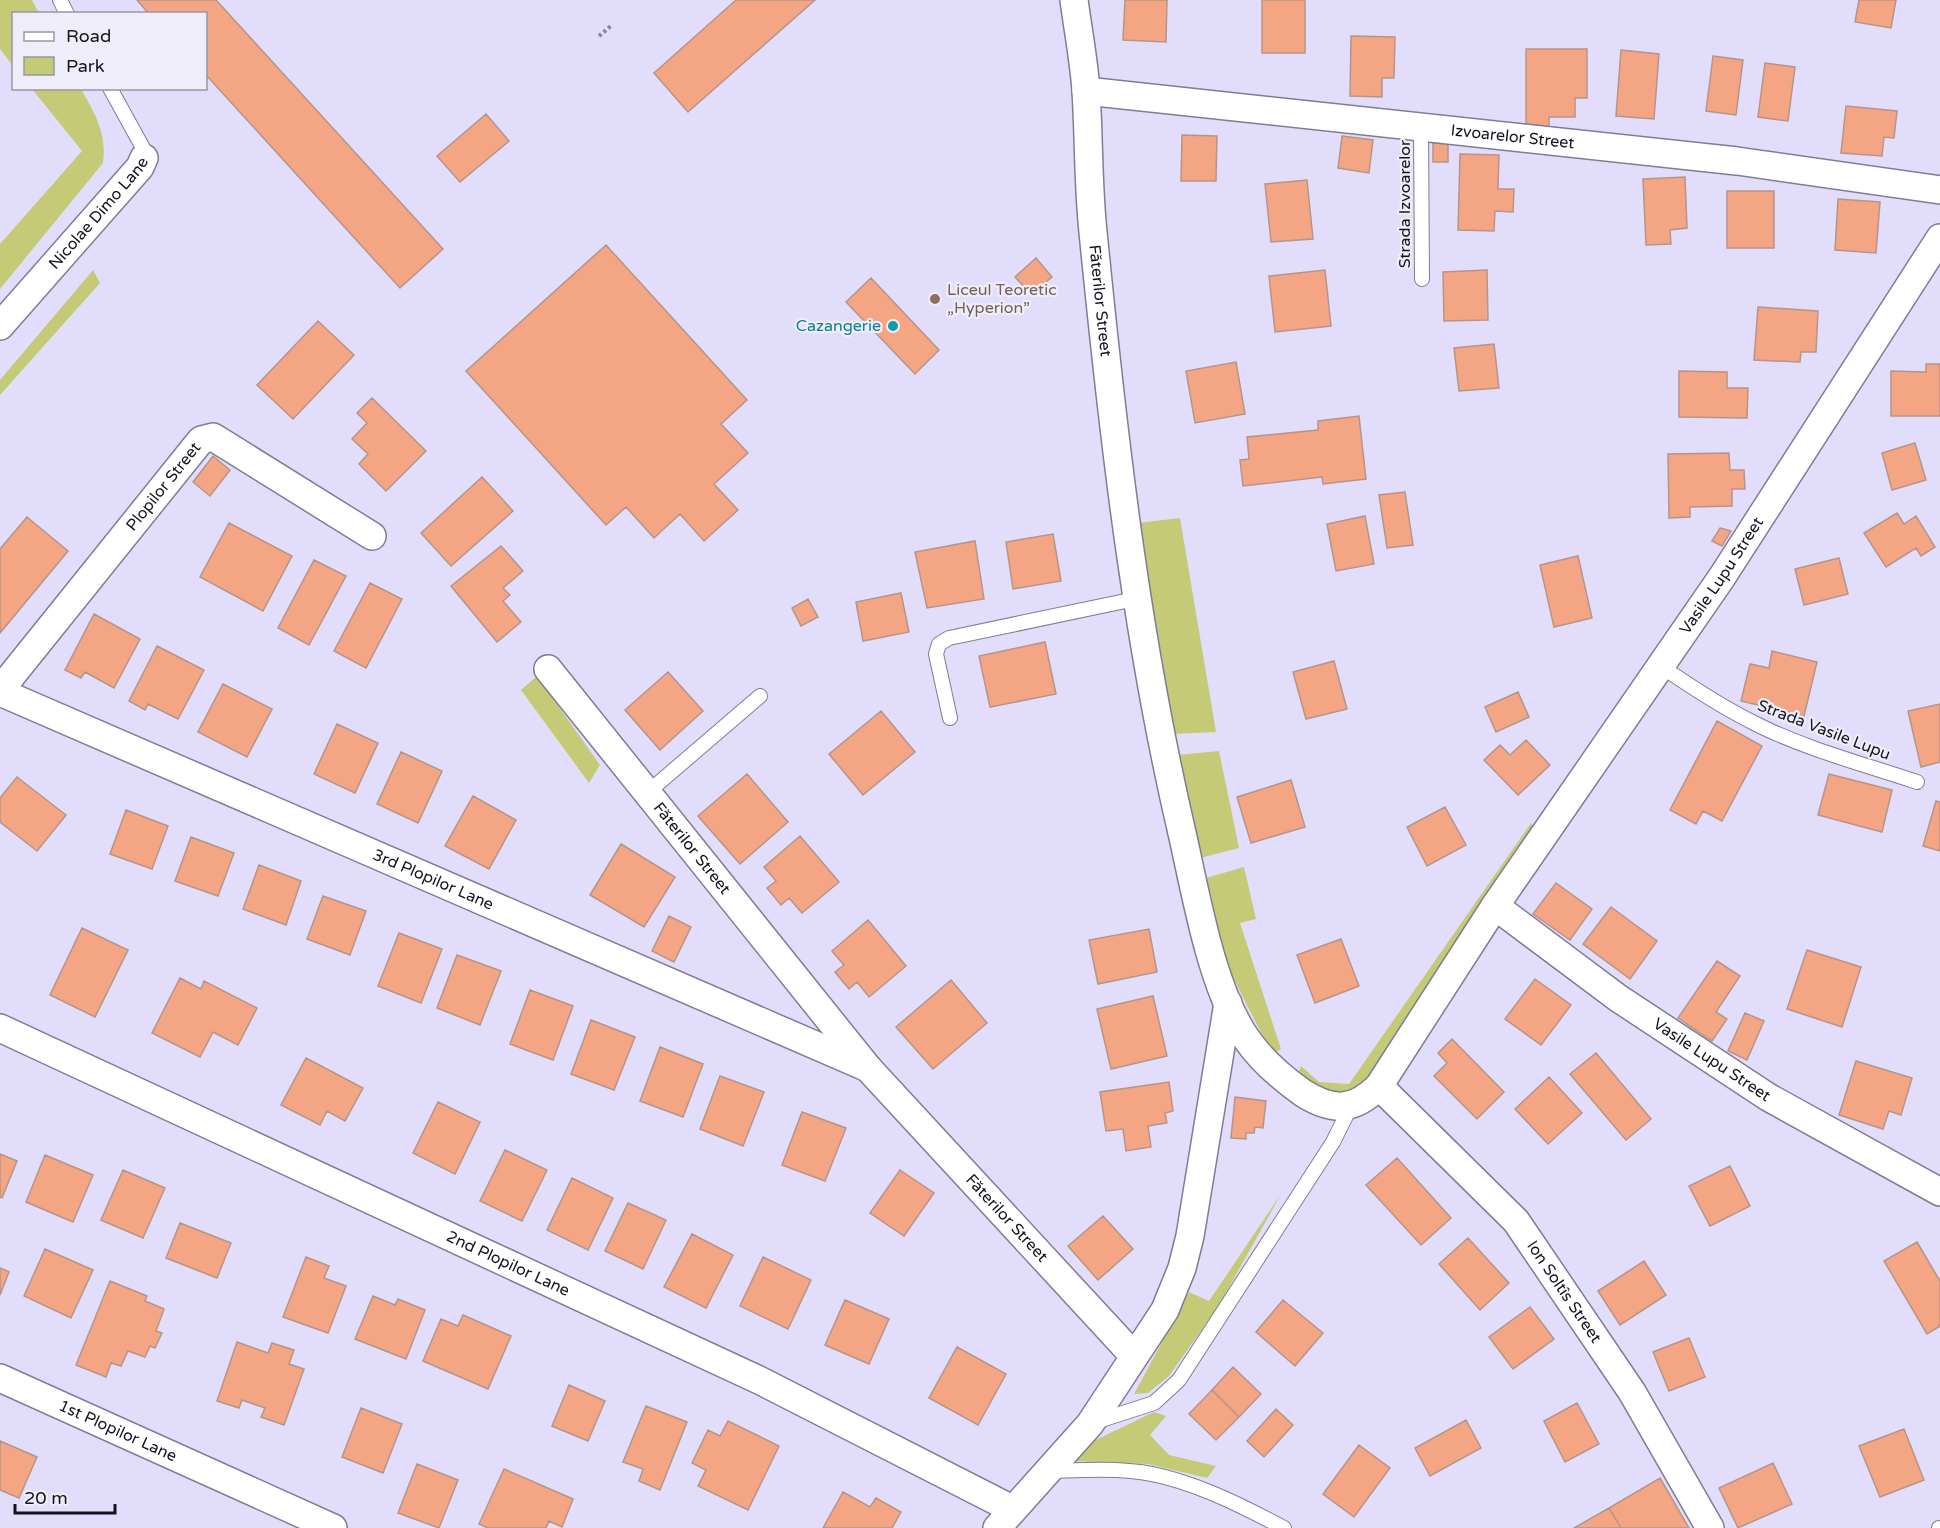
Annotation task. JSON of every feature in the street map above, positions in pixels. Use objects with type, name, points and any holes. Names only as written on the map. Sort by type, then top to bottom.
[{"type":"street","name":"Făterilor Street","points":[[1074,0],[1086,91],[1087,162],[1093,230],[1135,599],[1174,801],[1205,934],[1228,1003],[1246,1038],[1270,1065],[1299,1090],[1322,1105],[1366,1097]]},
{"type":"street","name":"Izvoarelor Street","points":[[1086,91],[1737,161],[1940,190]]},
{"type":"street","name":"Nicolae Dimo Lane","points":[[0,326],[140,167],[144,158]]},
{"type":"street","name":"Vasile Lupu Street","points":[[1366,1097],[1722,578],[1940,238]]},
{"type":"street","name":"Plopilor Street","points":[[0,691],[201,440],[213,437],[372,536]]},
{"type":"street","name":"Făterilor Street","points":[[548,669],[868,1068],[1134,1356],[1165,1310],[1188,1247],[1200,1185],[1228,1003]]},
{"type":"street","name":"3rd Plopilor Lane","points":[[0,691],[868,1068]]},
{"type":"street","name":"Vasile Lupu Street","points":[[1495,906],[1618,998],[1768,1097],[1940,1192]]},
{"type":"street","name":"2nd Plopilor Lane","points":[[0,1028],[761,1382],[1005,1518]]},
{"type":"street","name":"Ion Soltîs Street","points":[[1366,1097],[1516,1221],[1632,1392],[1710,1528]]},
{"type":"street","points":[[1005,1518],[1050,1471],[1090,1424],[1134,1356]]},
{"type":"street","name":"1st Plopilor Lane","points":[[0,1378],[333,1528]]},
{"type":"lane","name":"Nicolae Dimo Lane","points":[[111,90],[143,148],[144,158]]},
{"type":"lane","name":"Strada Izvoarelor","points":[[1421,128],[1422,279]]},
{"type":"lane","points":[[950,718],[936,654],[939,644],[949,638],[1135,599]]},
{"type":"lane","name":"Strada Vasile Lupu","points":[[1661,666],[1704,696],[1758,725],[1807,745],[1917,782]]},
{"type":"lane","name":"Făterilor Street","points":[[647,793],[760,696]]},
{"type":"lane","points":[[1090,1424],[1154,1403],[1179,1380],[1333,1142],[1366,1097]]},
{"type":"lane","points":[[1050,1471],[1115,1469],[1164,1476],[1209,1491],[1284,1528]]},
{"type":"path","points":[[599,36],[612,25]]},
{"type":"green space","points":[[0,0],[32,0],[38,12],[12,12],[12,65],[0,49]]},
{"type":"green space","points":[[33,90],[82,90],[95,115],[101,133],[103,163],[0,289],[0,244],[82,151]]},
{"type":"green space","points":[[93,270],[100,283],[0,395],[0,380]]},
{"type":"green space","points":[[1180,518],[1216,732],[1173,734],[1138,523]]},
{"type":"green space","points":[[537,676],[600,765],[589,783],[521,690]]},
{"type":"green space","points":[[1219,751],[1239,848],[1200,858],[1177,755]]},
{"type":"green space","points":[[1531,823],[1535,829],[1362,1086],[1348,1094],[1320,1089],[1296,1080],[1301,1066],[1319,1082],[1349,1084]]},
{"type":"green space","points":[[1244,867],[1256,919],[1240,923],[1281,1049],[1272,1054],[1226,964],[1206,878]]},
{"type":"green space","points":[[1281,1194],[1218,1307],[1169,1376],[1148,1393],[1134,1394],[1189,1292],[1209,1301]]},
{"type":"green space","points":[[1154,1412],[1166,1416],[1150,1435],[1169,1455],[1216,1466],[1207,1478],[1148,1464],[1071,1461],[1081,1447]]},
{"type":"building","points":[[137,0],[216,0],[443,249],[400,288],[207,76],[207,12],[147,12]]},
{"type":"building","points":[[736,0],[815,0],[688,112],[654,73]]},
{"type":"building","points":[[1125,0],[1167,0],[1166,42],[1123,40]]},
{"type":"building","points":[[1262,0],[1305,0],[1305,53],[1262,53]]},
{"type":"building","points":[[1859,0],[1896,0],[1891,28],[1855,22]]},
{"type":"building","points":[[1351,36],[1395,37],[1394,78],[1382,78],[1382,97],[1350,96]]},
{"type":"building","points":[[1526,49],[1587,49],[1587,98],[1575,98],[1575,117],[1549,117],[1549,128],[1526,128]]},
{"type":"building","points":[[1621,50],[1659,54],[1654,119],[1616,116]]},
{"type":"building","points":[[1713,56],[1743,60],[1736,115],[1706,111]]},
{"type":"building","points":[[1765,63],[1795,67],[1788,121],[1758,117]]},
{"type":"building","points":[[1846,106],[1897,111],[1894,138],[1884,137],[1882,156],[1841,153]]},
{"type":"building","points":[[486,114],[509,141],[460,182],[437,156]]},
{"type":"building","points":[[1182,135],[1217,136],[1216,181],[1181,181]]},
{"type":"building","points":[[1342,136],[1373,140],[1369,173],[1338,168]]},
{"type":"building","points":[[1433,143],[1448,144],[1448,162],[1433,162]]},
{"type":"building","points":[[1460,154],[1499,155],[1498,189],[1514,189],[1513,212],[1495,211],[1494,231],[1458,230]]},
{"type":"building","points":[[1685,177],[1687,228],[1670,230],[1671,244],[1646,245],[1643,179]]},
{"type":"building","points":[[1307,180],[1313,239],[1271,242],[1265,184]]},
{"type":"building","points":[[1727,191],[1774,191],[1774,248],[1727,248]]},
{"type":"building","points":[[1838,199],[1880,202],[1876,253],[1835,250]]},
{"type":"building","points":[[606,245],[747,400],[721,424],[748,453],[714,484],[738,510],[704,541],[680,514],[654,538],[626,507],[606,525],[466,371]]},
{"type":"building","points":[[1036,258],[1052,277],[1032,295],[1015,277]]},
{"type":"building","points":[[1325,270],[1331,326],[1275,332],[1269,276]]},
{"type":"building","points":[[1487,270],[1488,320],[1444,321],[1443,272]]},
{"type":"building","name":"Cazangerie","points":[[871,278],[939,350],[915,374],[846,302]]},
{"type":"building","points":[[1758,307],[1818,311],[1816,352],[1801,352],[1800,362],[1754,360]]},
{"type":"building","points":[[318,321],[354,355],[293,419],[257,385]]},
{"type":"building","points":[[1494,344],[1499,388],[1459,391],[1454,348]]},
{"type":"building","points":[[1236,362],[1245,414],[1195,423],[1186,371]]},
{"type":"building","points":[[1926,364],[1940,364],[1940,416],[1891,416],[1891,371],[1926,372]]},
{"type":"building","points":[[1679,371],[1727,372],[1727,388],[1748,388],[1747,418],[1679,417]]},
{"type":"building","points":[[372,398],[426,451],[386,491],[359,464],[368,454],[352,439],[367,423],[357,413]]},
{"type":"building","points":[[1359,416],[1366,479],[1323,484],[1322,477],[1243,486],[1240,460],[1249,459],[1247,437],[1318,430],[1318,421]]},
{"type":"building","points":[[1915,443],[1926,480],[1892,490],[1882,453]]},
{"type":"building","points":[[1729,453],[1730,470],[1744,470],[1745,489],[1732,489],[1732,506],[1690,507],[1690,517],[1669,518],[1668,454]]},
{"type":"building","points":[[213,456],[230,470],[210,496],[193,482]]},
{"type":"building","points":[[482,477],[513,511],[451,566],[421,533]]},
{"type":"building","points":[[1405,492],[1413,545],[1387,548],[1379,495]]},
{"type":"building","points":[[1897,513],[1904,524],[1916,516],[1935,547],[1921,556],[1916,548],[1886,567],[1864,533]]},
{"type":"building","points":[[1365,516],[1374,564],[1336,571],[1327,524]]},
{"type":"building","points":[[27,517],[68,551],[0,633],[0,549]]},
{"type":"building","points":[[229,523],[292,556],[263,611],[200,577]]},
{"type":"building","points":[[1720,528],[1731,531],[1722,546],[1712,541]]},
{"type":"building","points":[[1053,534],[1061,581],[1013,589],[1006,542]]},
{"type":"building","points":[[975,541],[984,599],[927,608],[915,552]]},
{"type":"building","points":[[501,546],[523,571],[503,588],[510,595],[503,601],[521,622],[497,642],[451,586]]},
{"type":"building","points":[[1578,556],[1592,618],[1554,627],[1540,565]]},
{"type":"building","points":[[1839,558],[1848,594],[1804,605],[1795,569]]},
{"type":"building","points":[[314,560],[346,576],[309,645],[278,628]]},
{"type":"building","points":[[370,583],[402,599],[366,668],[334,651]]},
{"type":"building","points":[[901,593],[909,632],[863,641],[856,602]]},
{"type":"building","points":[[808,599],[818,617],[801,626],[792,608]]},
{"type":"building","points":[[94,614],[140,639],[114,688],[85,672],[81,678],[65,670]]},
{"type":"building","points":[[1045,642],[1056,694],[990,707],[979,656]]},
{"type":"building","points":[[157,646],[204,670],[178,719],[148,704],[145,710],[129,701]]},
{"type":"building","points":[[1772,651],[1817,662],[1804,716],[1741,701],[1750,664],[1769,668]]},
{"type":"building","points":[[1334,661],[1347,709],[1306,719],[1293,672]]},
{"type":"building","points":[[668,672],[703,711],[660,750],[625,710]]},
{"type":"building","points":[[223,684],[272,709],[247,757],[198,732]]},
{"type":"building","points":[[1518,692],[1529,717],[1496,732],[1485,707]]},
{"type":"building","points":[[1940,704],[1940,762],[1921,767],[1908,711]]},
{"type":"building","points":[[881,711],[915,752],[863,795],[829,754]]},
{"type":"building","points":[[1717,721],[1762,746],[1722,821],[1703,811],[1696,824],[1670,810]]},
{"type":"building","points":[[337,724],[378,743],[355,793],[314,774]]},
{"type":"building","points":[[1526,740],[1550,765],[1518,795],[1484,760],[1500,745],[1510,755]]},
{"type":"building","points":[[401,752],[442,771],[418,823],[377,804]]},
{"type":"building","points":[[747,774],[788,822],[740,864],[698,816]]},
{"type":"building","points":[[1829,774],[1892,790],[1882,832],[1818,815]]},
{"type":"building","points":[[17,777],[66,815],[37,851],[0,822],[0,798]]},
{"type":"building","points":[[1291,780],[1305,827],[1251,843],[1237,797]]},
{"type":"building","points":[[473,796],[516,820],[489,869],[445,846]]},
{"type":"building","points":[[1936,801],[1940,802],[1940,851],[1923,846]]},
{"type":"building","points":[[1445,807],[1466,845],[1427,866],[1407,827]]},
{"type":"building","points":[[126,810],[168,826],[152,869],[110,854]]},
{"type":"building","points":[[800,836],[839,882],[802,913],[789,898],[781,905],[767,888],[776,881],[764,867]]},
{"type":"building","points":[[191,837],[234,853],[218,896],[175,881]]},
{"type":"building","points":[[621,844],[675,877],[644,927],[590,895]]},
{"type":"building","points":[[259,865],[301,881],[286,925],[243,909]]},
{"type":"building","points":[[1556,883],[1592,909],[1570,940],[1533,914]]},
{"type":"building","points":[[323,896],[366,911],[350,955],[307,939]]},
{"type":"building","points":[[1611,907],[1657,941],[1630,979],[1583,944]]},
{"type":"building","points":[[669,916],[691,927],[674,962],[652,951]]},
{"type":"building","points":[[868,920],[906,966],[869,997],[857,982],[849,989],[835,972],[844,965],[832,951]]},
{"type":"building","points":[[82,928],[128,950],[95,1017],[50,995]]},
{"type":"building","points":[[1149,929],[1157,972],[1098,984],[1089,940]]},
{"type":"building","points":[[399,933],[442,949],[421,1003],[378,986]]},
{"type":"building","points":[[1341,939],[1359,986],[1315,1003],[1297,955]]},
{"type":"building","points":[[1807,950],[1861,967],[1842,1027],[1787,1009]]},
{"type":"building","points":[[457,955],[501,971],[480,1025],[437,1008]]},
{"type":"building","points":[[1717,961],[1740,976],[1716,1012],[1727,1019],[1712,1041],[1678,1018]]},
{"type":"building","points":[[180,978],[201,989],[204,981],[257,1008],[238,1045],[213,1032],[200,1057],[152,1033]]},
{"type":"building","points":[[1535,979],[1571,1005],[1541,1045],[1505,1019]]},
{"type":"building","points":[[951,980],[987,1023],[933,1069],[896,1027]]},
{"type":"building","points":[[530,990],[573,1006],[553,1060],[510,1044]]},
{"type":"building","points":[[1153,996],[1167,1056],[1111,1069],[1097,1009]]},
{"type":"building","points":[[1745,1013],[1764,1021],[1747,1060],[1728,1051]]},
{"type":"building","points":[[591,1020],[635,1037],[614,1090],[571,1074]]},
{"type":"building","points":[[1452,1039],[1504,1092],[1477,1119],[1434,1076],[1447,1063],[1438,1053]]},
{"type":"building","points":[[660,1047],[703,1064],[683,1117],[640,1101]]},
{"type":"building","points":[[1596,1053],[1651,1119],[1626,1140],[1570,1074]]},
{"type":"building","points":[[306,1058],[363,1088],[345,1121],[327,1111],[320,1125],[281,1105]]},
{"type":"building","points":[[1856,1061],[1912,1078],[1901,1115],[1889,1111],[1883,1129],[1839,1115]]},
{"type":"building","points":[[720,1076],[764,1092],[743,1146],[700,1129]]},
{"type":"building","points":[[1549,1077],[1582,1113],[1548,1144],[1515,1109]]},
{"type":"building","points":[[1169,1082],[1173,1111],[1165,1113],[1167,1123],[1148,1126],[1151,1147],[1126,1151],[1123,1129],[1106,1131],[1100,1092]]},
{"type":"building","points":[[1235,1097],[1266,1101],[1263,1128],[1255,1127],[1254,1133],[1246,1133],[1246,1139],[1231,1138]]},
{"type":"building","points":[[438,1102],[480,1122],[455,1174],[413,1153]]},
{"type":"building","points":[[802,1112],[846,1128],[825,1181],[782,1165]]},
{"type":"building","points":[[505,1150],[547,1170],[522,1221],[480,1201]]},
{"type":"building","points":[[0,1154],[17,1161],[2,1198],[0,1197]]},
{"type":"building","points":[[45,1155],[93,1175],[73,1222],[26,1202]]},
{"type":"building","points":[[1397,1158],[1451,1218],[1421,1245],[1366,1185]]},
{"type":"building","points":[[1730,1166],[1750,1206],[1710,1226],[1689,1186]]},
{"type":"building","points":[[123,1170],[165,1188],[143,1238],[101,1220]]},
{"type":"building","points":[[900,1170],[934,1193],[904,1236],[870,1213]]},
{"type":"building","points":[[572,1178],[613,1198],[588,1250],[547,1230]]},
{"type":"building","points":[[628,1203],[666,1220],[643,1269],[605,1251]]},
{"type":"building","points":[[1103,1216],[1133,1249],[1098,1280],[1068,1246]]},
{"type":"building","points":[[180,1223],[231,1243],[217,1278],[166,1258]]},
{"type":"building","points":[[692,1234],[733,1255],[706,1308],[664,1287]]},
{"type":"building","points":[[1468,1238],[1509,1283],[1480,1310],[1439,1264]]},
{"type":"building","points":[[1917,1242],[1940,1281],[1940,1326],[1927,1334],[1884,1261]]},
{"type":"building","points":[[45,1249],[93,1270],[71,1318],[24,1296]]},
{"type":"building","points":[[306,1257],[329,1266],[324,1278],[346,1286],[328,1333],[283,1317]]},
{"type":"building","points":[[763,1257],[811,1280],[788,1329],[740,1306]]},
{"type":"building","points":[[1644,1261],[1666,1295],[1620,1325],[1598,1291]]},
{"type":"building","points":[[0,1268],[9,1272],[0,1295]]},
{"type":"building","points":[[110,1281],[147,1296],[145,1301],[164,1309],[156,1331],[162,1333],[155,1348],[150,1346],[145,1357],[128,1351],[121,1366],[111,1363],[106,1377],[76,1365]]},
{"type":"building","points":[[373,1296],[395,1305],[398,1299],[425,1310],[406,1359],[355,1339]]},
{"type":"building","points":[[845,1300],[889,1319],[869,1364],[825,1345]]},
{"type":"building","points":[[1283,1300],[1323,1333],[1295,1366],[1256,1332]]},
{"type":"building","points":[[1530,1307],[1554,1339],[1513,1369],[1489,1337]]},
{"type":"building","points":[[463,1315],[511,1336],[488,1389],[423,1361],[441,1319],[458,1326]]},
{"type":"building","points":[[1689,1338],[1705,1377],[1669,1391],[1653,1352]]},
{"type":"building","points":[[237,1342],[268,1353],[272,1343],[294,1350],[289,1364],[304,1369],[284,1425],[261,1417],[265,1408],[242,1400],[239,1408],[217,1401]]},
{"type":"building","points":[[957,1347],[1006,1374],[978,1425],[929,1398]]},
{"type":"building","points":[[1233,1367],[1261,1394],[1239,1417],[1212,1390]]},
{"type":"building","points":[[569,1385],[605,1401],[588,1441],[552,1426]]},
{"type":"building","points":[[1212,1390],[1239,1417],[1216,1440],[1189,1414]]},
{"type":"building","points":[[1577,1403],[1599,1444],[1565,1462],[1544,1421]]},
{"type":"building","points":[[646,1406],[687,1422],[660,1490],[639,1481],[643,1469],[623,1462]]},
{"type":"building","points":[[361,1408],[402,1424],[383,1473],[342,1457]]},
{"type":"building","points":[[1276,1409],[1293,1425],[1264,1457],[1247,1441]]},
{"type":"building","points":[[1466,1420],[1481,1448],[1430,1476],[1415,1448]]},
{"type":"building","points":[[728,1421],[779,1446],[748,1510],[698,1486],[706,1470],[692,1463],[708,1430],[720,1436]]},
{"type":"building","points":[[1904,1429],[1924,1480],[1880,1497],[1859,1446]]},
{"type":"building","points":[[0,1441],[37,1457],[19,1498],[0,1490]]},
{"type":"building","points":[[1359,1445],[1390,1468],[1354,1517],[1323,1494]]},
{"type":"building","points":[[1773,1463],[1792,1504],[1738,1528],[1719,1488]]},
{"type":"building","points":[[417,1464],[458,1480],[439,1528],[398,1513]]},
{"type":"building","points":[[504,1469],[573,1499],[562,1527],[549,1521],[546,1528],[488,1528],[479,1524]]},
{"type":"building","points":[[1660,1478],[1689,1528],[1621,1528],[1609,1508]]},
{"type":"building","points":[[843,1492],[870,1507],[876,1498],[901,1512],[892,1528],[823,1528]]},
{"type":"building","points":[[1609,1508],[1621,1528],[1574,1528]]},
{"type":"place","name":"Liceul Teoretic „Hyperion”","points":[[935,299]]},
{"type":"place","name":"Cazangerie","points":[[893,326]]}]
